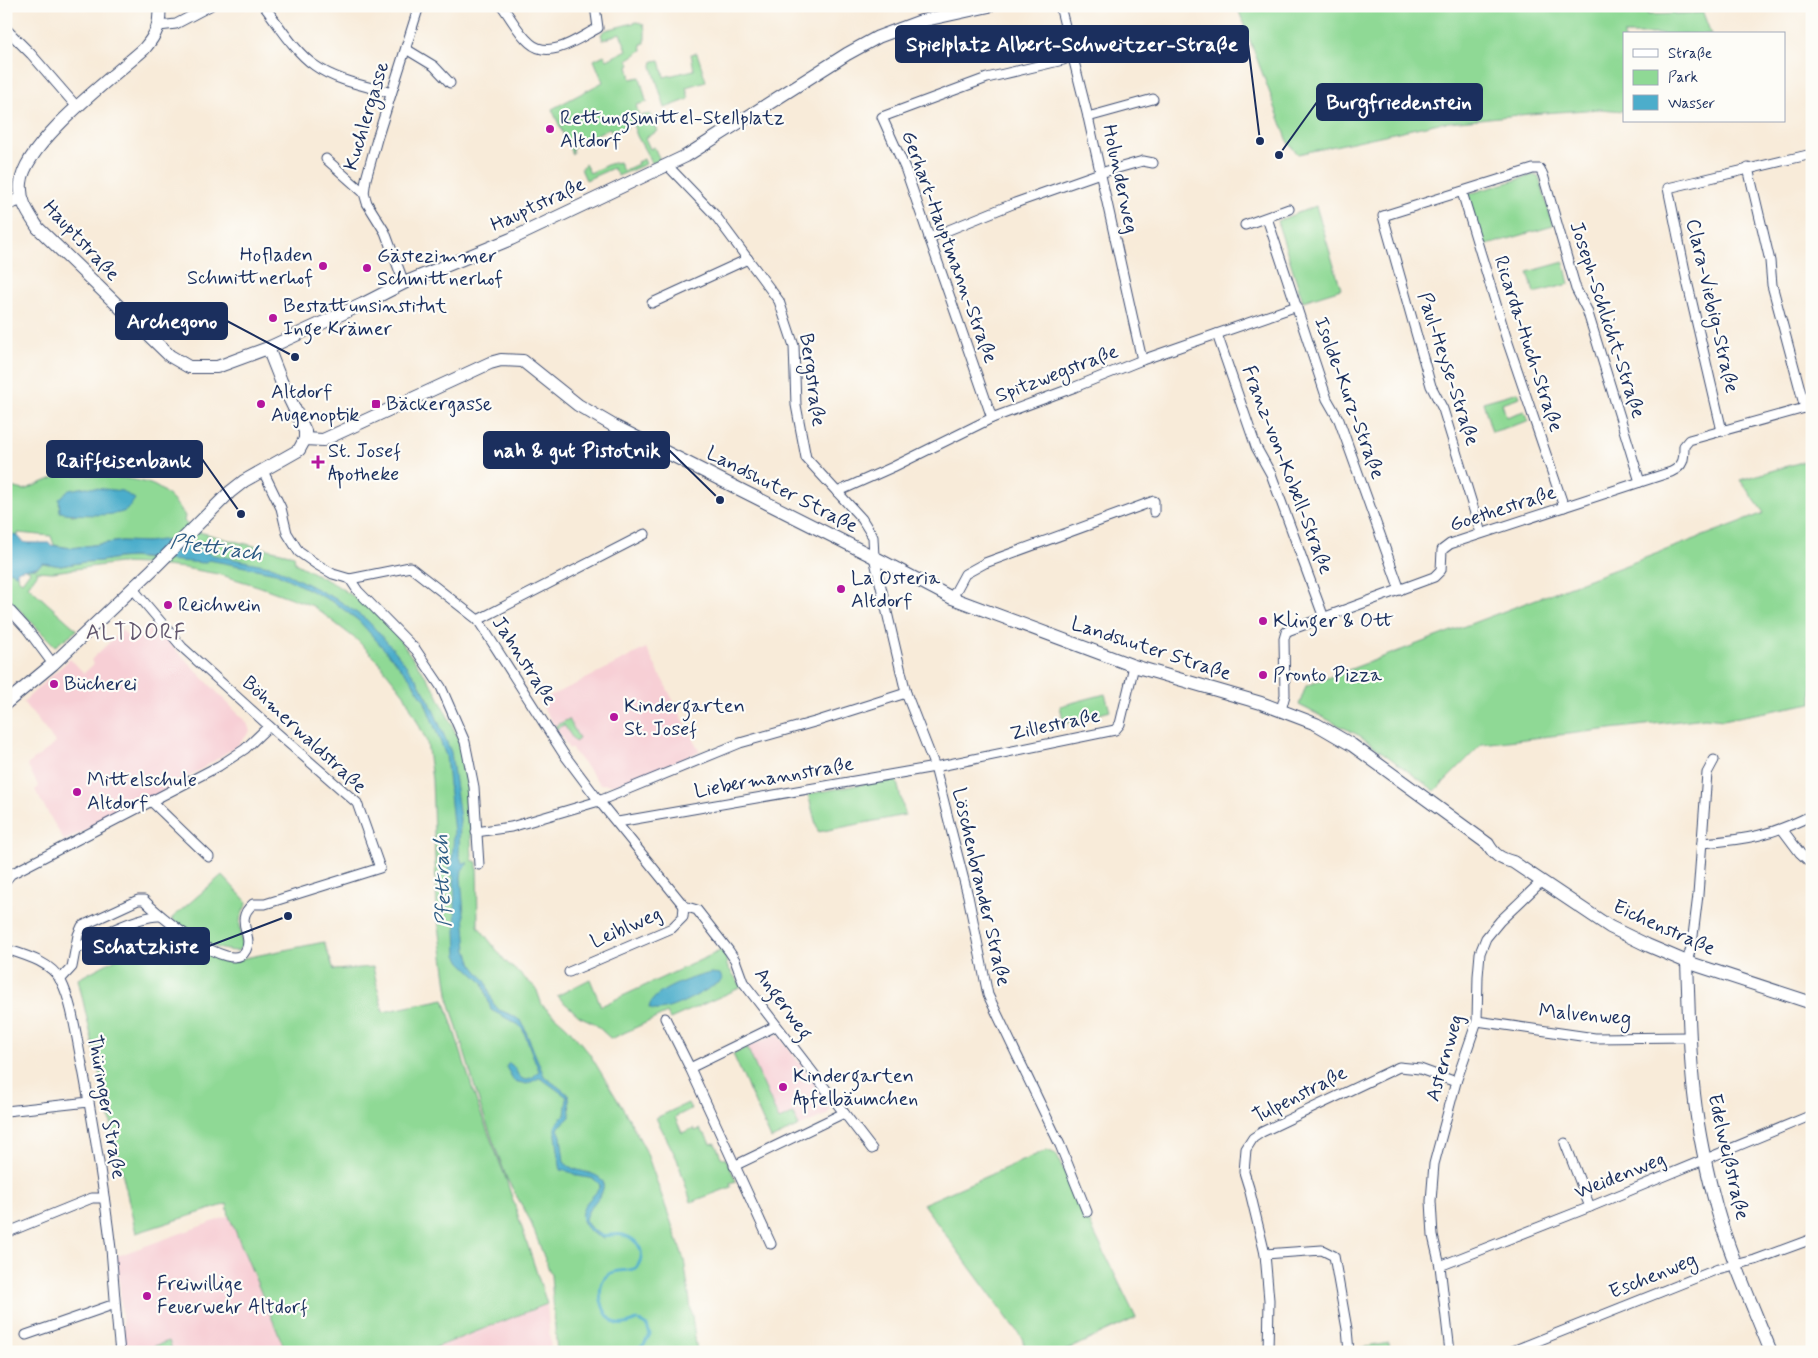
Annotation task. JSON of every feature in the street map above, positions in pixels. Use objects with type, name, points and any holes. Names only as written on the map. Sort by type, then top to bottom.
[{"type":"street","points":[[159,6],[159,26],[176,24],[210,6]]},
{"type":"street","points":[[264,6],[301,53],[313,64],[336,77],[391,93]]},
{"type":"street","name":"Kuchlergasse","points":[[364,194],[366,179],[391,93],[419,6]]},
{"type":"street","points":[[502,6],[530,43],[543,50],[560,48],[598,28],[595,6]]},
{"type":"street","name":"Hauptstraße","points":[[159,26],[154,38],[144,49],[77,107],[32,155],[23,172],[21,181],[23,205],[38,228],[170,356],[189,367],[217,367],[268,348],[404,283],[511,239],[686,156],[847,54],[878,37],[921,22],[989,6]]},
{"type":"street","name":"Holunderweg","points":[[1060,6],[1088,116],[1142,360]]},
{"type":"street","points":[[6,29],[31,54],[77,107]]},
{"type":"street","points":[[1072,56],[1082,51],[1148,36]]},
{"type":"street","name":"Kuchlergasse","points":[[406,49],[434,66],[450,83]]},
{"type":"street","name":"Gerhart-Hauptmann-Straße","points":[[992,418],[905,168],[882,117],[987,78],[1063,60],[1072,56]]},
{"type":"street","points":[[1088,116],[1153,99]]},
{"type":"street","points":[[1808,407],[1772,285],[1770,261],[1748,168],[1812,154]]},
{"type":"street","points":[[326,159],[364,194],[367,203],[385,232],[404,283]]},
{"type":"street","points":[[929,238],[1015,203],[1100,173],[1143,161],[1153,163]]},
{"type":"street","name":"Bergstraße","points":[[667,165],[715,215],[779,301],[794,346],[796,405],[806,458],[862,518],[873,537],[874,557]]},
{"type":"street","name":"Clara-Viebig-Straße","points":[[1722,431],[1687,281],[1668,188],[1748,168]]},
{"type":"street","name":"Joseph-Schlicht-Straße","points":[[1462,192],[1533,169],[1540,169],[1576,289],[1587,310],[1640,482]]},
{"type":"street","name":"Paul-Heyse-Straße","points":[[1462,192],[1383,216],[1431,386],[1443,409],[1481,533]]},
{"type":"street","name":"Ricarda-Huch-Straße","points":[[1462,192],[1506,337],[1564,507]]},
{"type":"street","points":[[6,204],[22,199]]},
{"type":"street","points":[[1245,225],[1289,209]]},
{"type":"street","name":"Isolde-Kurz-Straße","points":[[1267,218],[1327,399],[1339,420],[1400,590]]},
{"type":"street","points":[[652,303],[748,259]]},
{"type":"street","name":"Spitzwegstraße","points":[[837,492],[893,467],[992,418],[1142,360],[1296,306]]},
{"type":"street","name":"Franz-von-Kobell-Straße","points":[[1218,334],[1256,447],[1271,474],[1324,618]]},
{"type":"street","points":[[6,703],[54,664],[154,569],[230,492],[244,481],[299,450],[305,439],[305,432],[268,348]]},
{"type":"street","name":"Landshuter Straße","points":[[305,439],[323,440],[490,363],[514,359],[523,361],[578,405],[614,426],[952,598],[1134,666],[1261,703]]},
{"type":"street","name":"Goethestraße","points":[[1281,710],[1285,695],[1285,635],[1290,630],[1439,574],[1442,566],[1442,550],[1446,546],[1677,469],[1685,459],[1684,446],[1689,440],[1808,407]]},
{"type":"street","points":[[263,471],[281,508],[287,533],[299,552],[333,574],[350,579],[358,591],[416,650],[441,687],[465,742],[474,787],[479,865]]},
{"type":"street","points":[[952,598],[966,574],[985,563],[1154,501],[1154,512]]},
{"type":"street","points":[[478,620],[645,534]]},
{"type":"street","name":"Löschenbrander Straße","points":[[874,557],[906,694],[935,767],[968,896],[988,995],[1060,1145],[1087,1212]]},
{"type":"street","name":"Jahnstraße","points":[[350,579],[410,567],[478,620],[540,719],[599,801],[618,822],[684,906]]},
{"type":"street","name":"Böhmerwaldstraße","points":[[60,980],[72,967],[78,935],[82,926],[138,900],[144,900],[182,934],[218,953],[228,956],[242,955],[246,950],[248,942],[243,920],[246,911],[253,904],[265,904],[380,868],[357,803],[182,647],[132,589]]},
{"type":"street","points":[[6,606],[27,629],[54,664]]},
{"type":"street","name":"Zillestraße","points":[[935,767],[1115,730],[1120,724],[1134,666]]},
{"type":"street","points":[[476,832],[511,827],[599,801],[740,743],[818,722],[906,694]]},
{"type":"street","name":"Eichenstraße","points":[[1261,703],[1316,724],[1352,745],[1488,844],[1492,852],[1502,860],[1513,862],[1610,927],[1687,962],[1812,1003]]},
{"type":"street","points":[[6,880],[11,874],[218,766],[245,748],[269,726]]},
{"type":"street","points":[[1687,962],[1692,944],[1702,843],[1706,773],[1714,760]]},
{"type":"street","name":"Liebermannstraße","points":[[618,822],[935,767]]},
{"type":"street","points":[[152,802],[209,857]]},
{"type":"street","points":[[1702,843],[1741,840],[1782,829],[1812,815]]},
{"type":"street","points":[[1782,829],[1800,853],[1812,864]]},
{"type":"street","name":"Asternweg","points":[[1450,1352],[1440,1266],[1433,1236],[1431,1201],[1434,1164],[1456,1082],[1477,1021],[1480,953],[1486,938],[1500,921],[1541,882]]},
{"type":"street","name":"Leiblweg","points":[[569,972],[672,928],[683,917],[684,906]]},
{"type":"street","name":"Angerweg","points":[[684,906],[697,910],[729,951],[735,960],[743,982],[872,1149]]},
{"type":"street","points":[[76,950],[131,922],[152,916],[160,916]]},
{"type":"street","name":"Thüringer Straße","points":[[6,949],[23,954],[50,967],[60,980],[72,1015],[89,1102],[104,1198],[111,1250],[120,1352]]},
{"type":"street","name":"Edelweißstraße","points":[[1687,962],[1689,1037],[1694,1100],[1705,1160],[1717,1208],[1771,1352]]},
{"type":"street","points":[[665,1018],[771,1244]]},
{"type":"street","name":"Malvenweg","points":[[1477,1021],[1596,1038],[1689,1037]]},
{"type":"street","points":[[690,1068],[776,1026]]},
{"type":"street","name":"Tulpenstraße","points":[[1268,1352],[1270,1300],[1265,1254],[1244,1172],[1246,1149],[1253,1138],[1270,1128],[1399,1067],[1420,1069],[1456,1082]]},
{"type":"street","points":[[6,1111],[89,1102]]},
{"type":"street","points":[[734,1166],[844,1113]]},
{"type":"street","name":"Weidenweg","points":[[1440,1266],[1590,1207],[1812,1115]]},
{"type":"street","points":[[1565,1143],[1590,1207]]},
{"type":"street","points":[[6,1232],[92,1198],[104,1198]]},
{"type":"street","name":"Eschenweg","points":[[1510,1352],[1718,1269],[1737,1265],[1812,1239]]},
{"type":"street","points":[[1265,1254],[1322,1250],[1334,1256],[1347,1329],[1349,1352]]},
{"type":"street","points":[[26,1335],[115,1304]]},
{"type":"shaded area","points":[[151,624],[247,723],[250,731],[239,744],[175,785],[64,841],[35,790],[39,787],[27,765],[56,743],[23,702],[70,659],[84,673],[94,664],[91,660],[122,630],[133,642]]},
{"type":"shaded area","points":[[646,648],[700,752],[614,785],[600,784],[571,748],[569,749],[539,701]]},
{"type":"shaded area","name":"Kindergarten Apfelbäumchen","points":[[777,1034],[831,1104],[828,1114],[771,1139],[733,1054]]},
{"type":"shaded area","points":[[229,1216],[286,1352],[125,1352],[117,1256]]},
{"type":"shaded area","points":[[547,1304],[551,1352],[424,1352]]},
{"type":"green space","points":[[1237,6],[1646,6],[1648,15],[1703,13],[1710,32],[1623,32],[1623,111],[1600,109],[1439,123],[1298,154],[1289,144]]},
{"type":"green space","points":[[637,22],[643,24],[645,29],[645,43],[641,44],[642,50],[628,59],[630,65],[628,66],[631,79],[640,77],[646,101],[648,102],[636,105],[639,116],[650,114],[658,131],[645,138],[650,149],[654,147],[660,160],[652,163],[637,136],[632,122],[626,124],[627,128],[612,133],[610,128],[600,132],[572,148],[572,154],[552,109],[603,82],[594,60],[604,55],[607,60],[627,50],[620,33],[603,40],[601,34],[606,30]]},
{"type":"green space","points":[[697,53],[706,81],[686,87],[689,99],[665,108],[652,66],[653,61],[660,60],[664,77],[694,70],[691,54]]},
{"type":"green space","points":[[644,159],[646,164],[618,176],[613,168],[586,180],[581,169],[585,164],[590,173],[609,164],[619,162],[623,171]]},
{"type":"green space","points":[[1533,175],[1539,177],[1553,226],[1484,246],[1468,198],[1469,194]]},
{"type":"green space","points":[[1316,206],[1341,289],[1303,301],[1277,221]]},
{"type":"green space","points":[[1564,262],[1569,284],[1534,293],[1528,272]]},
{"type":"green space","points":[[1518,392],[1520,397],[1502,403],[1506,417],[1524,411],[1528,421],[1492,432],[1483,402]]},
{"type":"green space","points":[[1812,459],[1812,564],[1809,566],[1812,570],[1812,703],[1723,720],[1705,718],[1482,744],[1435,791],[1360,736],[1299,705],[1306,686],[1764,513],[1740,480]]},
{"type":"green space","points":[[63,474],[123,478],[155,486],[176,503],[185,516],[184,521],[192,530],[294,555],[295,563],[336,585],[371,608],[399,639],[434,688],[458,738],[469,793],[472,860],[477,862],[478,926],[506,962],[536,988],[542,1005],[567,1027],[589,1053],[628,1117],[646,1151],[684,1259],[697,1352],[557,1352],[551,1275],[530,1220],[507,1179],[481,1108],[449,1001],[437,911],[432,780],[427,742],[404,694],[377,660],[357,640],[313,606],[218,574],[184,568],[119,563],[53,572],[36,571],[38,573],[28,586],[77,630],[55,646],[6,596],[6,570],[17,574],[18,579],[22,582],[30,571],[25,569],[36,568],[43,563],[61,566],[117,558],[147,559],[212,555],[190,545],[148,542],[122,541],[71,548],[54,545],[51,536],[18,533],[18,536],[6,532],[6,486],[24,490]],"holes":[[[86,487],[90,514],[71,515]]]},
{"type":"green space","points":[[1105,694],[1110,711],[1064,724],[1060,706]]},
{"type":"green space","points":[[569,719],[579,739],[575,742],[564,725],[556,729],[555,726]]},
{"type":"green space","points":[[896,778],[905,815],[818,832],[808,794]]},
{"type":"green space","points":[[222,875],[247,902],[240,921],[242,946],[238,951],[210,945],[171,919]]},
{"type":"green space","points":[[168,931],[225,962],[324,942],[334,970],[373,967],[383,1012],[444,999],[478,1106],[506,1179],[547,1304],[424,1352],[286,1352],[229,1216],[227,1204],[136,1233],[78,979]]},
{"type":"green space","points":[[722,950],[726,955],[727,966],[742,987],[670,1019],[667,1013],[613,1038],[610,1038],[594,1023],[579,1016],[557,996],[590,979],[601,1006]]},
{"type":"green space","points":[[747,1047],[779,1120],[793,1114],[799,1126],[771,1139],[733,1054]]},
{"type":"green space","points":[[688,1103],[691,1109],[675,1117],[682,1133],[694,1128],[695,1131],[700,1129],[710,1144],[715,1143],[721,1157],[726,1159],[736,1181],[730,1183],[731,1187],[691,1202],[677,1159],[656,1118]]},
{"type":"green space","points":[[1047,1150],[1056,1154],[1136,1318],[1062,1352],[1029,1352],[1026,1351],[1022,1338],[923,1204]]},
{"type":"green space","points":[[169,1341],[173,1352],[138,1352]]},
{"type":"green space","points":[[1389,1343],[1390,1352],[1355,1352],[1354,1349]]},
{"type":"water","points":[[86,487],[122,491],[135,499],[128,509],[120,513],[93,515],[60,512],[59,499],[69,490]]},
{"type":"water","points":[[6,532],[18,536],[23,542],[50,543],[50,545],[71,548],[122,541],[147,542],[162,540],[190,545],[213,555],[274,567],[338,600],[367,620],[396,652],[417,680],[430,702],[451,752],[460,819],[459,854],[462,863],[468,863],[462,870],[461,878],[467,950],[472,964],[486,982],[493,1003],[499,1010],[512,1015],[522,1022],[544,1076],[569,1095],[570,1117],[558,1129],[561,1136],[564,1162],[568,1166],[599,1177],[603,1181],[600,1196],[589,1210],[585,1220],[592,1229],[603,1235],[604,1239],[587,1229],[582,1219],[584,1208],[597,1192],[600,1185],[594,1179],[561,1170],[555,1127],[565,1115],[567,1097],[539,1078],[527,1084],[514,1081],[506,1067],[509,1063],[520,1077],[525,1080],[533,1077],[539,1071],[523,1030],[519,1025],[491,1010],[483,983],[461,962],[457,955],[454,878],[449,868],[452,862],[454,833],[446,756],[424,700],[409,677],[359,621],[335,603],[276,573],[209,560],[204,563],[132,557],[61,566],[43,563],[36,567],[17,571],[17,574],[6,570]]},
{"type":"water","points":[[711,973],[720,974],[722,979],[720,982],[673,1006],[655,1010],[649,1008],[652,1001],[665,990],[684,981]]},
{"type":"waterway","name":"Pfettrach","points":[[599,1235],[623,1235],[634,1240],[640,1248],[641,1258],[636,1268],[609,1274],[601,1285],[600,1293],[603,1308],[612,1320],[618,1324],[628,1324],[637,1320],[647,1326],[650,1334],[644,1345],[631,1352]]},
{"type":"place","name":"Rettungsmittel-Stellplatz Altdorf","points":[[550,129]]},
{"type":"place","name":"Spielplatz Albert-Schweitzer-Straße","points":[[1260,141]]},
{"type":"place","name":"Burgfriedenstein","points":[[1279,155]]},
{"type":"place","name":"Hofladen Schmittnerhof","points":[[323,266]]},
{"type":"place","name":"Gästezimmer Schmittnerhof","points":[[367,268]]},
{"type":"place","name":"Bestattunsinstitut Inge Krämer","points":[[273,318]]},
{"type":"place","name":"Archegono","points":[[295,357]]},
{"type":"place","name":"Altdorf Augenoptik","points":[[261,404]]},
{"type":"place","name":"Bäckergasse","points":[[376,404]]},
{"type":"place","name":"St. Josef Apotheke","points":[[318,462]]},
{"type":"place","name":"nah & gut Pistotnik","points":[[720,500]]},
{"type":"place","name":"Raiffeisenbank","points":[[241,514]]},
{"type":"place","name":"La Osteria Altdorf","points":[[841,589]]},
{"type":"place","name":"Reichwein","points":[[168,605]]},
{"type":"place","name":"Klinger & Ott","points":[[1263,621]]},
{"type":"place","name":"Pronto Pizza","points":[[1263,675]]},
{"type":"place","name":"Bücherei","points":[[54,684]]},
{"type":"place","name":"Kindergarten St. Josef","points":[[614,717]]},
{"type":"place","name":"Mittelschule Altdorf","points":[[77,792]]},
{"type":"place","name":"Schatzkiste","points":[[288,916]]},
{"type":"place","name":"Kindergarten Apfelbäumchen","points":[[783,1087]]},
{"type":"place","name":"Freiwillige Feuerwehr Altdorf","points":[[147,1296]]},
{"type":"district","name":"ALTDORF","points":[[136,633]]}]
